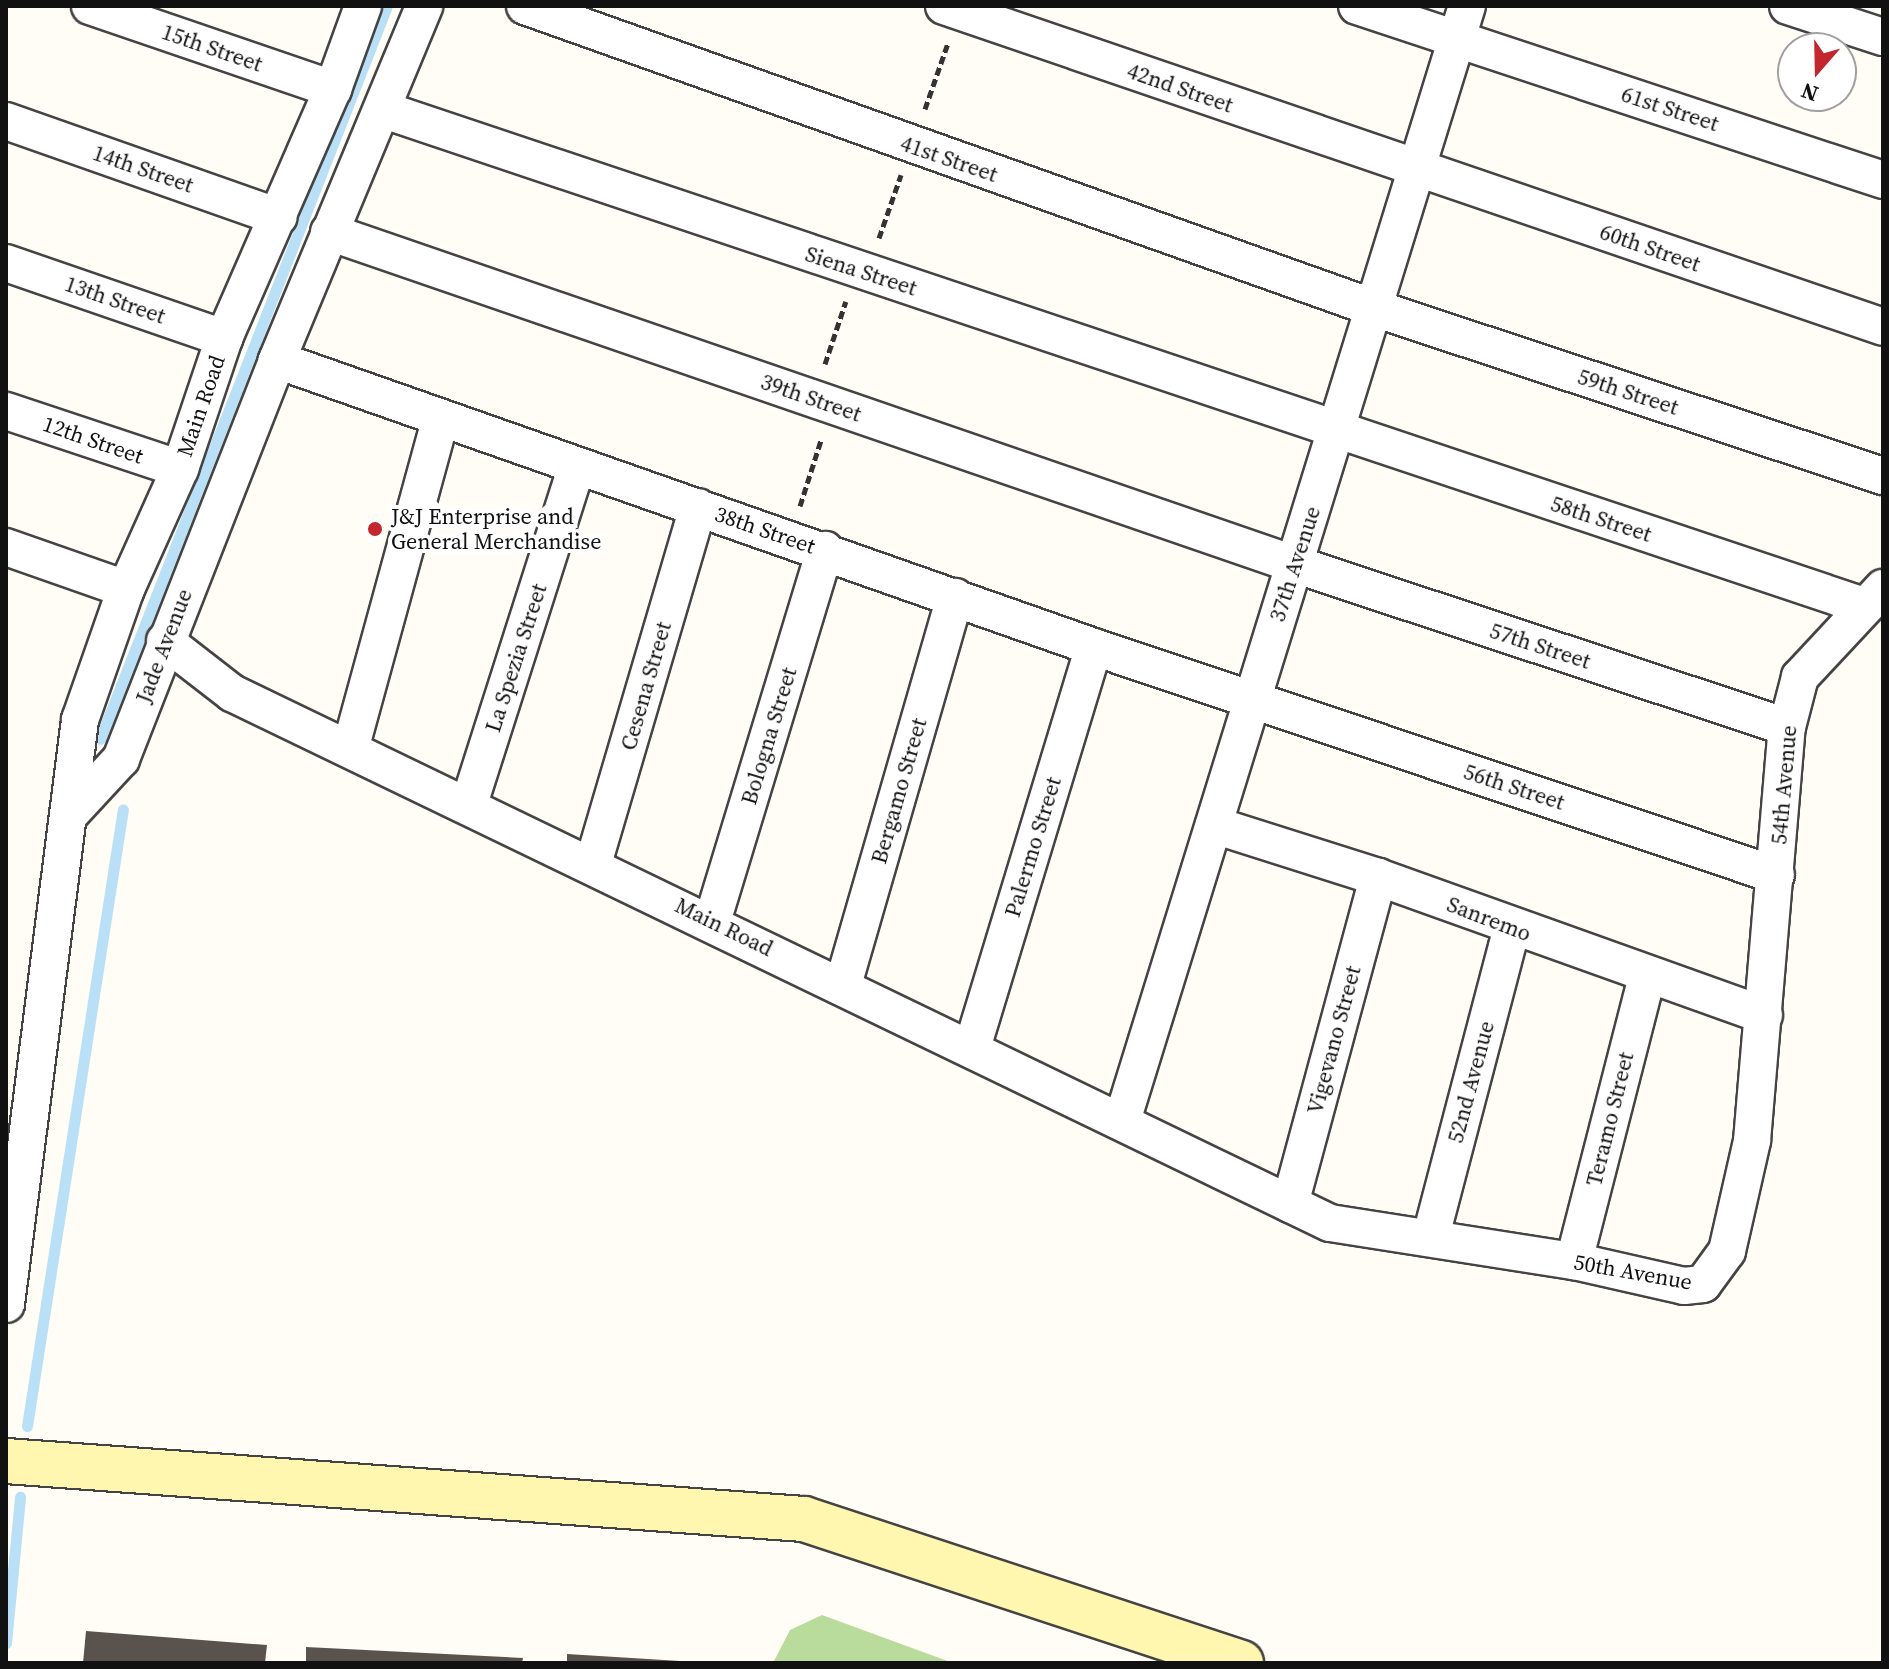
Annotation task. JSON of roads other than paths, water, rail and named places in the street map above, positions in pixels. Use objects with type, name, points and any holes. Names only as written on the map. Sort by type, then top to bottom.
[{"type":"street","name":"15th Street","points":[[90,6],[333,89]]},
{"type":"street","name":"Main Road","points":[[70,814],[80,720],[126,589],[180,469],[224,338],[333,89],[363,6]]},
{"type":"street","name":"Jade Avenue","points":[[70,814],[121,759],[277,360],[329,232],[384,110],[424,6]]},
{"type":"street","name":"41st Street","points":[[525,6],[1374,308]]},
{"type":"street","name":"61st Street","points":[[1357,6],[1462,22],[1883,180]]},
{"type":"street","points":[[1788,6],[1883,37]]},
{"type":"street","name":"42nd Street","points":[[952,9],[1416,170]]},
{"type":"street","name":"37th Avenue","points":[[1122,1121],[1338,431],[1462,22]]},
{"type":"street","name":"Siena Street","points":[[384,110],[1338,431]]},
{"type":"street","name":"14th Street","points":[[6,121],[279,217]]},
{"type":"street","name":"60th Street","points":[[1416,170],[1883,327]]},
{"type":"street","name":"39th Street","points":[[329,232],[1294,564]]},
{"type":"street","name":"13th Street","points":[[6,263],[224,338]]},
{"type":"street","name":"59th Street","points":[[1374,308],[1883,476]]},
{"type":"street","name":"38th Street","points":[[277,360],[440,420],[825,550],[1252,700]]},
{"type":"street","name":"12th Street","points":[[6,411],[180,469]]},
{"type":"street","points":[[351,746],[440,420]]},
{"type":"street","name":"58th Street","points":[[1338,431],[1873,597]]},
{"type":"street","name":"La Spezia Street","points":[[469,804],[577,466]]},
{"type":"street","name":"Cesena Street","points":[[593,864],[698,507]]},
{"type":"street","points":[[6,547],[126,589]]},
{"type":"street","name":"Bologna Street","points":[[712,922],[825,550]]},
{"type":"street","name":"57th Street","points":[[1294,564],[1787,727]]},
{"type":"street","name":"Bergamo Street","points":[[843,985],[955,597]]},
{"type":"street","name":"54th Avenue","points":[[1764,1015],[1787,727],[1800,677],[1873,597]]},
{"type":"street","name":"Main Road","points":[[165,641],[232,693],[351,746],[1290,1204]]},
{"type":"street","name":"Palermo Street","points":[[972,1048],[1094,647]]},
{"type":"street","name":"56th Street","points":[[1252,700],[1776,875]]},
{"type":"street","points":[[6,1303],[70,814]]},
{"type":"street","name":"Sanremo","points":[[1214,825],[1378,877],[1647,977],[1764,1015]]},
{"type":"street","name":"Vigevano Street","points":[[1290,1204],[1378,877]]},
{"type":"street","name":"52nd Avenue","points":[[1431,1236],[1512,927]]},
{"type":"street","name":"Teramo Street","points":[[1574,1261],[1647,977]]},
{"type":"street","name":"50th Avenue","points":[[1290,1204],[1330,1223],[1431,1236],[1574,1261],[1684,1286],[1703,1284],[1715,1273],[1727,1251],[1752,1141],[1764,1015]]},
{"type":"street","points":[[6,1461],[804,1519],[1241,1663]]},
{"type":"waterway","points":[[100,739],[387,6]]},
{"type":"waterway","points":[[27,1426],[123,809]]},
{"type":"waterway","points":[[6,1643],[20,1497]]},
{"type":"place","name":"J&J Enterprise and General Merchandise","points":[[375,529]]}]
